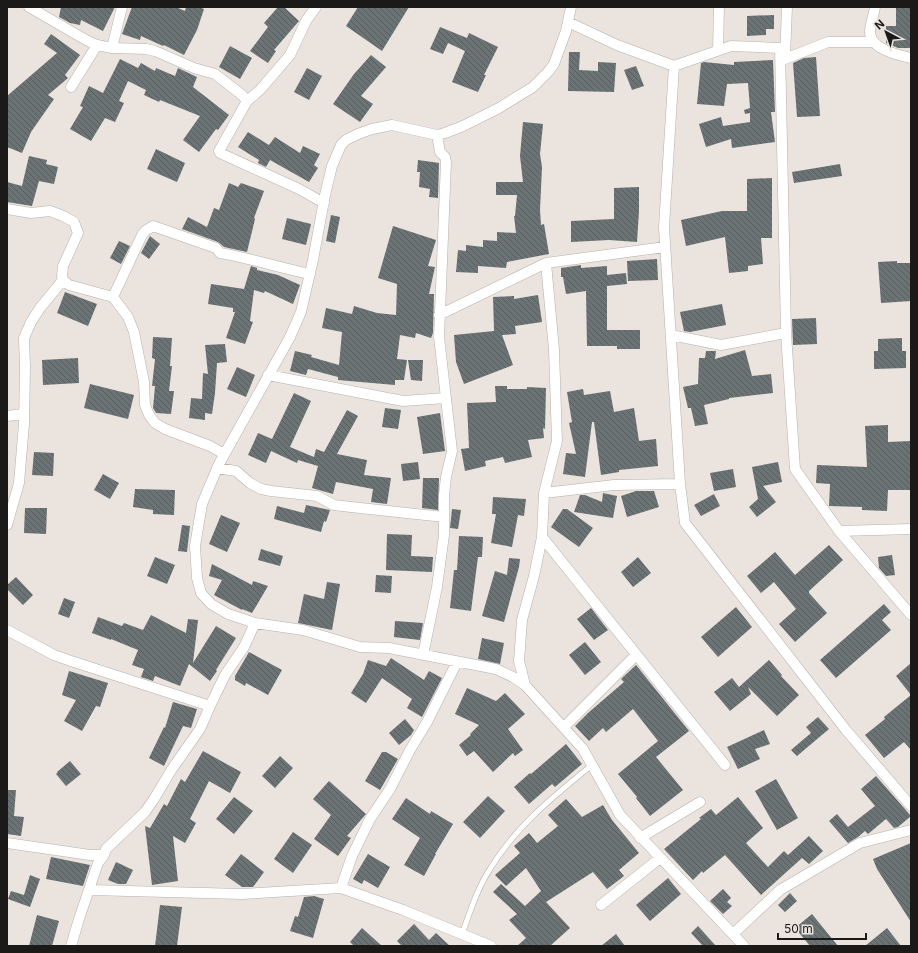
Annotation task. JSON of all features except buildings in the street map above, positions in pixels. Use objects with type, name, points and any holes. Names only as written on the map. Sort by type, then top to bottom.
[{"type":"street","points":[[29,7],[97,45],[112,48],[146,49],[155,51],[194,68],[215,74],[242,95],[247,101]]},
{"type":"street","points":[[112,48],[122,7]]},
{"type":"street","points":[[316,7],[306,21],[290,55],[260,90],[247,101],[219,151],[220,153],[299,189],[324,203]]},
{"type":"street","points":[[571,7],[566,31],[554,64],[533,87],[499,108],[463,126],[436,134],[392,125],[372,129],[346,140],[341,145],[332,166],[301,312],[290,337],[224,454],[202,504],[195,546],[197,578],[201,593],[211,604],[228,614],[255,623],[303,630],[360,647],[389,648],[496,669],[513,677],[525,685],[583,749],[620,815],[640,838],[744,946]]},
{"type":"street","points":[[718,50],[719,7]]},
{"type":"street","points":[[785,59],[787,7]]},
{"type":"street","points":[[876,7],[870,33],[874,42],[883,50],[911,58]]},
{"type":"street","points":[[568,22],[617,45],[674,66],[731,46],[780,48]]},
{"type":"street","points":[[785,59],[828,42],[874,42]]},
{"type":"street","points":[[71,87],[97,45]]},
{"type":"street","points":[[780,48],[785,59]]},
{"type":"street","points":[[780,48],[786,333],[795,469],[839,531],[911,615]]},
{"type":"street","points":[[674,66],[664,227],[680,484],[685,523],[846,730],[911,806]]},
{"type":"street","points":[[424,655],[437,587],[444,535],[445,483],[452,451],[439,337],[446,166],[445,157],[440,152],[436,134]]},
{"type":"street","points":[[7,209],[31,213],[50,211],[74,222],[78,233],[63,266],[63,280],[34,318],[24,338],[24,414],[19,483],[7,525]]},
{"type":"street","points":[[113,298],[142,235],[153,226],[216,248],[220,253],[310,274]]},
{"type":"street","points":[[439,315],[546,263],[665,247]]},
{"type":"street","points":[[525,685],[519,661],[522,620],[534,576],[542,537],[544,493],[556,441],[554,350],[546,263]]},
{"type":"street","points":[[63,280],[69,284],[113,298],[128,317],[134,332],[144,382],[145,405],[149,415],[155,423],[165,430],[210,446],[224,454]]},
{"type":"street","points":[[671,335],[721,345],[786,333]]},
{"type":"street","points":[[268,375],[403,401],[446,398]]},
{"type":"street","points":[[7,416],[24,414]]},
{"type":"street","points":[[217,468],[236,471],[260,489],[317,496],[334,505],[444,517]]},
{"type":"street","points":[[544,493],[614,485],[680,484]]},
{"type":"street","points":[[839,531],[911,528]]},
{"type":"street","points":[[542,537],[725,765]]},
{"type":"street","points":[[71,946],[98,863],[106,849],[145,812],[172,769],[200,729],[225,674],[244,647],[255,623]]},
{"type":"street","points":[[7,630],[54,655],[210,706]]},
{"type":"street","points":[[564,727],[636,655]]},
{"type":"street","points":[[341,888],[352,856],[370,819],[390,789],[410,750],[428,722],[457,662]]},
{"type":"street","points":[[640,838],[700,802]]},
{"type":"street","points":[[733,934],[780,890],[800,878],[860,843],[911,830]]},
{"type":"street","points":[[7,843],[90,855],[104,854]]},
{"type":"street","points":[[602,905],[660,858]]},
{"type":"street","points":[[90,890],[242,894],[341,888],[403,910],[491,946]]},
{"type":"lane","points":[[462,934],[475,897],[490,869],[517,832],[547,802],[592,765]]}]
